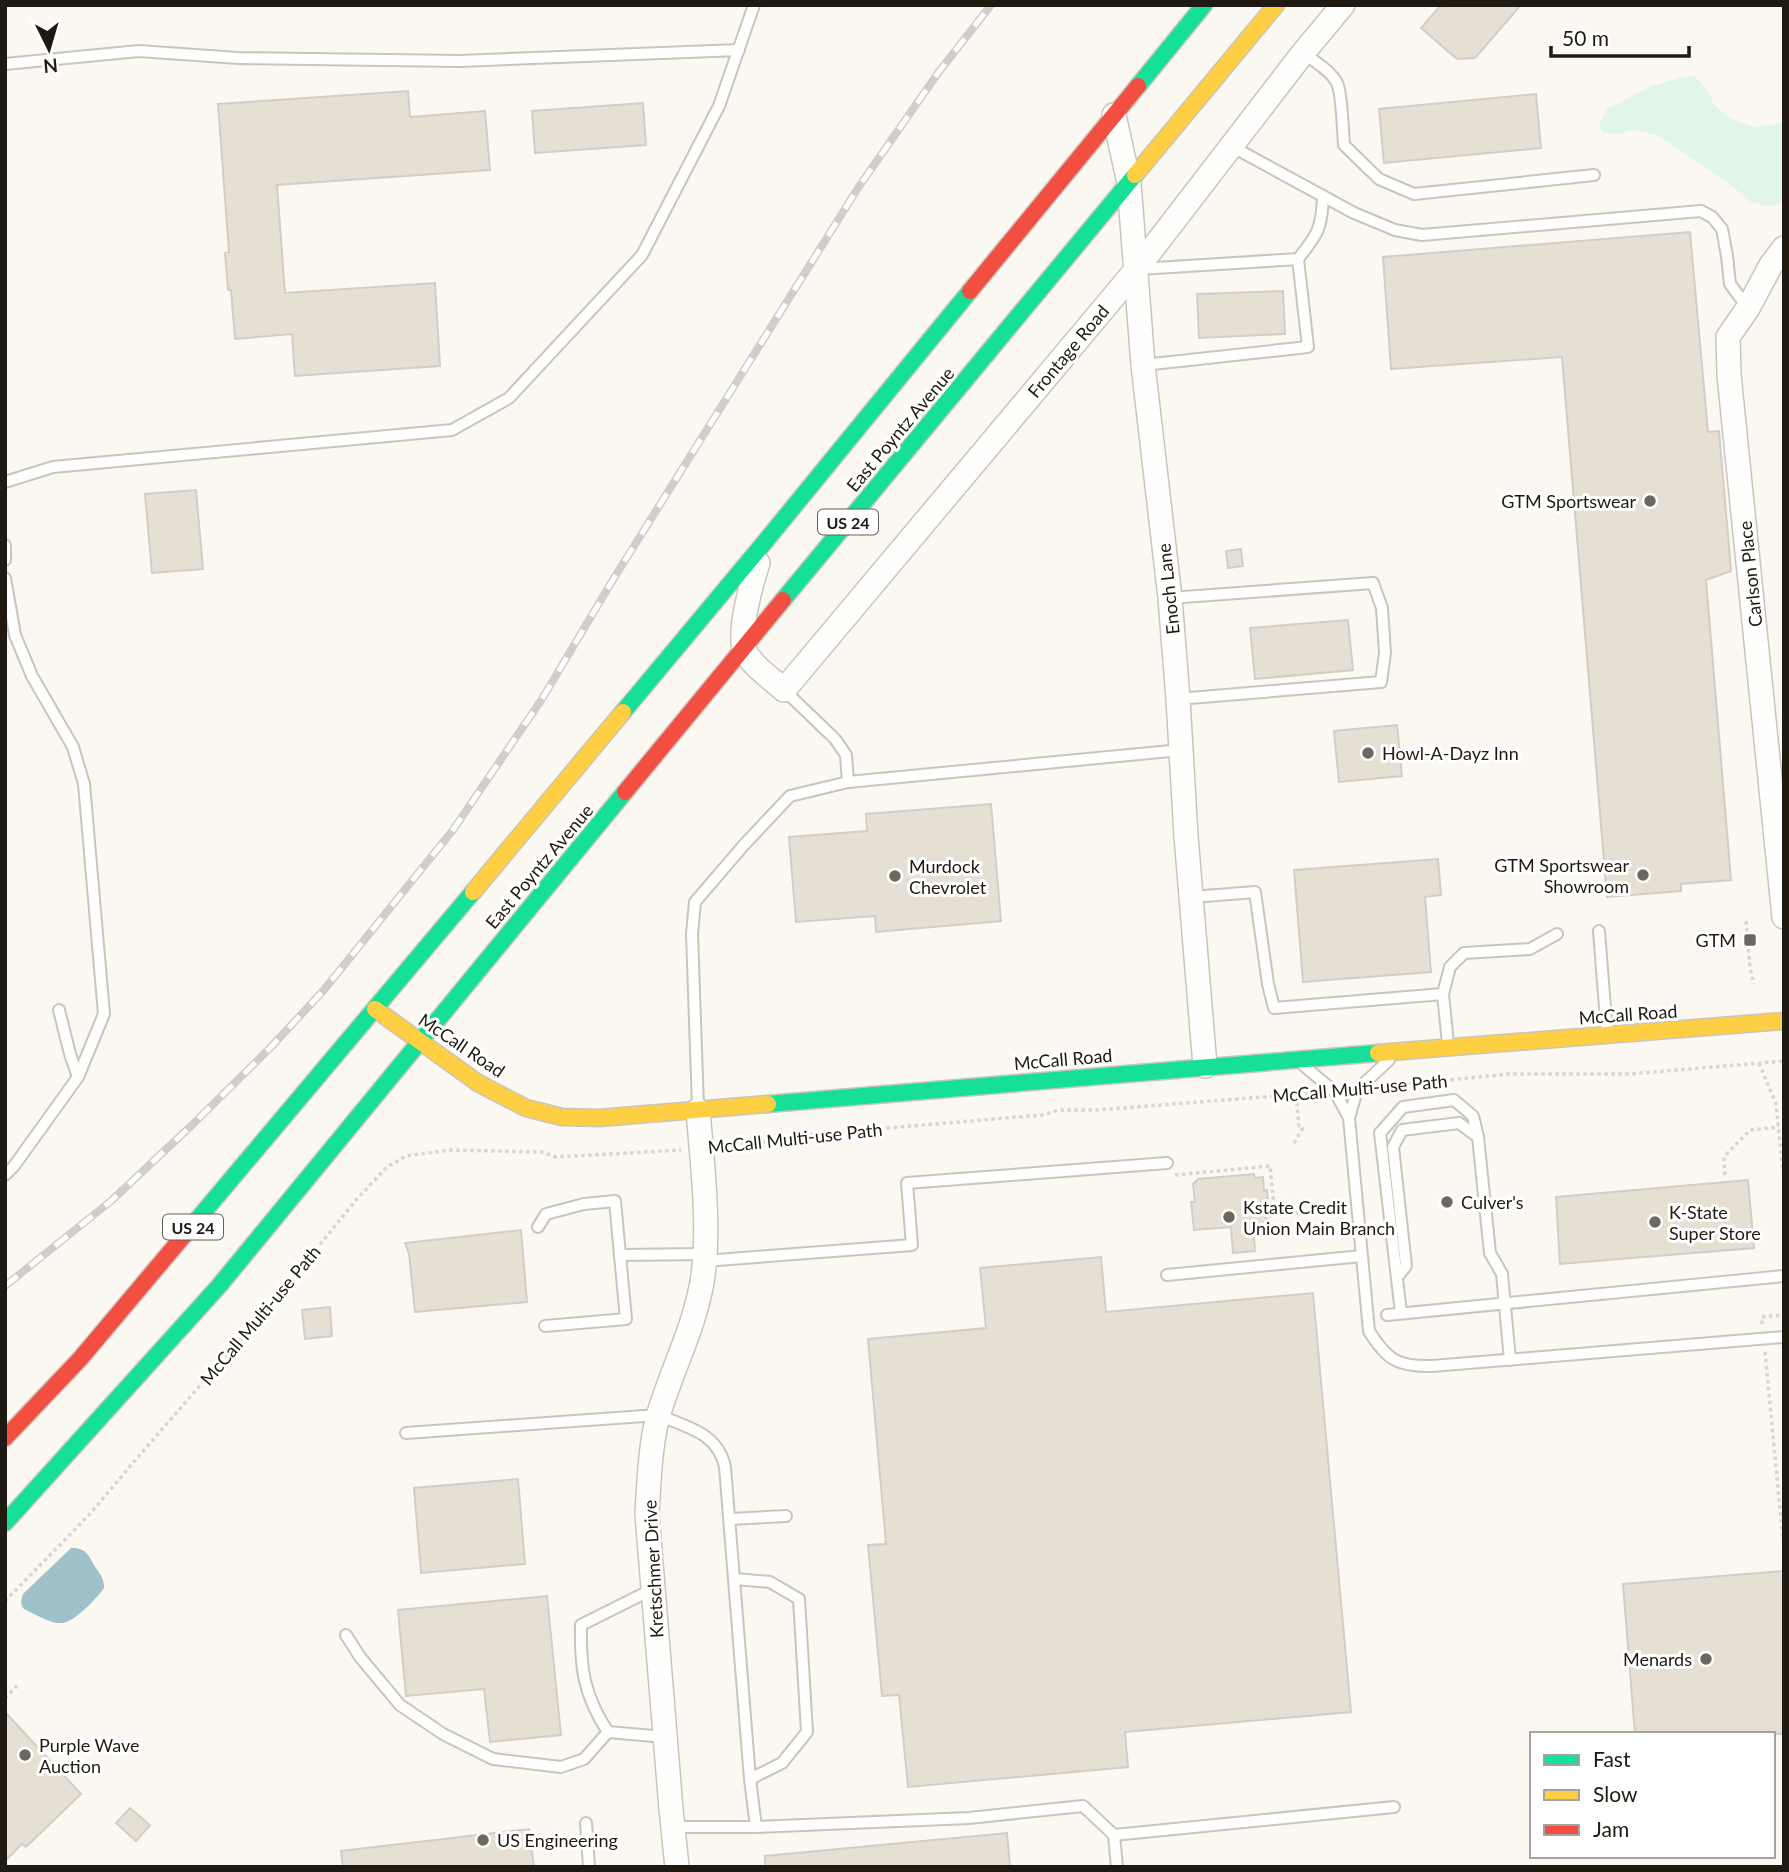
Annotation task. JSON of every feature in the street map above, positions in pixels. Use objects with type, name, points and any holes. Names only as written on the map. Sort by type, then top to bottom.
[{"type":"main road","name":"East Poyntz Avenue","points":[[375,1009],[764,542],[1204,5]]},
{"type":"main road","name":"East Poyntz Avenue","points":[[420,1040],[1276,5]]},
{"type":"main road","name":"McCall Road","points":[[375,1009],[478,1083],[526,1108],[562,1117],[599,1118],[1295,1058],[1784,1021]]},
{"type":"main road","name":"US 24","points":[[5,1438],[80,1359],[375,1009]]},
{"type":"main road","name":"US 24","points":[[5,1522],[29,1499],[219,1286],[420,1040]]},
{"type":"street","name":"Frontage Road","points":[[784,690],[1136,270],[1343,5]]},
{"type":"street","name":"Enoch Lane","points":[[1114,115],[1129,183],[1143,365],[1170,598],[1205,1066]]},
{"type":"street","name":"Carlson Place","points":[[1783,902],[1729,375],[1728,337],[1784,247]]},
{"type":"street","points":[[764,542],[748,592],[743,648],[755,666],[784,690]]},
{"type":"street","name":"Kretschmer Drive","points":[[677,1867],[647,1514],[658,1415],[694,1312],[703,1276],[705,1237],[698,1110]]},
{"type":"lane","points":[[5,482],[53,467],[452,430],[509,398],[642,256],[719,107],[754,5]]},
{"type":"lane","points":[[5,64],[139,51],[238,58],[460,61],[738,50]]},
{"type":"lane","points":[[1303,53],[1337,82],[1344,145],[1378,179],[1414,194],[1594,175]]},
{"type":"lane","points":[[1231,146],[1354,213],[1395,230],[1422,235],[1701,211],[1712,217],[1722,229],[1730,284],[1748,308]]},
{"type":"lane","points":[[1143,365],[1308,348],[1298,259],[1315,238],[1322,220],[1324,196]]},
{"type":"lane","points":[[1136,270],[1298,259]]},
{"type":"lane","points":[[5,545],[5,560]]},
{"type":"lane","points":[[5,578],[15,635],[32,676],[73,747],[84,784],[104,1014],[78,1077],[5,1175]]},
{"type":"lane","points":[[1170,598],[1373,583],[1382,608],[1385,653],[1381,682],[1178,699]]},
{"type":"lane","points":[[784,690],[835,739],[846,755],[848,782]]},
{"type":"lane","points":[[698,1110],[692,934],[695,902],[743,845],[790,796],[848,782],[1181,750]]},
{"type":"lane","points":[[1192,897],[1255,892],[1274,1008],[1443,994]]},
{"type":"lane","points":[[1599,931],[1607,1035]]},
{"type":"lane","points":[[1448,1047],[1443,994],[1450,967],[1464,953],[1530,949],[1557,934]]},
{"type":"lane","points":[[59,1010],[78,1077]]},
{"type":"lane","points":[[1399,1050],[1357,1090],[1349,1118],[1369,1331],[1379,1348],[1390,1359],[1418,1367],[1784,1337]]},
{"type":"lane","points":[[1295,1058],[1335,1092],[1349,1118]]},
{"type":"lane","points":[[1401,1314],[1380,1133],[1403,1107],[1454,1100],[1473,1116],[1478,1137],[1490,1253],[1502,1274],[1510,1360]]},
{"type":"lane","points":[[1397,1277],[1406,1266],[1393,1147],[1402,1130],[1459,1123],[1478,1137]]},
{"type":"lane","points":[[620,1255],[704,1258],[912,1245],[907,1183],[1167,1163]]},
{"type":"lane","points":[[538,1227],[546,1214],[584,1204],[615,1201],[626,1319],[545,1326]]},
{"type":"lane","points":[[1167,1275],[1362,1256]]},
{"type":"lane","points":[[1387,1315],[1784,1276]]},
{"type":"lane","points":[[406,1433],[658,1415],[692,1429],[716,1444],[723,1456],[725,1467],[756,1827]]},
{"type":"lane","points":[[730,1519],[786,1516]]},
{"type":"lane","points":[[734,1579],[770,1582],[799,1599],[807,1732],[782,1763],[750,1779]]},
{"type":"lane","points":[[608,1732],[595,1712],[586,1688],[580,1648],[581,1625],[653,1589]]},
{"type":"lane","points":[[346,1635],[360,1657],[400,1705],[443,1734],[493,1759],[561,1767],[584,1759],[608,1732]]},
{"type":"lane","points":[[608,1732],[665,1737]]},
{"type":"lane","points":[[673,1827],[756,1827],[969,1818],[1083,1806],[1114,1835],[1116,1867]]},
{"type":"lane","points":[[1114,1835],[1394,1807]]},
{"type":"lane","points":[[586,1823],[589,1867]]},
{"type":"path","points":[[1746,921],[1754,984]]},
{"type":"path","name":"McCall Multi-use Path","points":[[1357,1090],[1507,1074],[1629,1074],[1784,1061]]},
{"type":"path","points":[[1759,1063],[1776,1104],[1784,1182]]},
{"type":"path","name":"McCall Multi-use Path","points":[[5,1601],[89,1515],[278,1296],[357,1199],[387,1167],[406,1156],[449,1150],[542,1152],[556,1157],[656,1153],[788,1140],[804,1135],[1042,1115],[1059,1110],[1097,1110],[1335,1092]]},
{"type":"path","points":[[1294,1143],[1303,1128],[1299,1126],[1296,1094]]},
{"type":"path","points":[[1726,1175],[1724,1157],[1750,1130],[1779,1127]]},
{"type":"path","points":[[1168,1176],[1270,1166],[1275,1215]]},
{"type":"path","points":[[1268,1216],[1299,1213]]},
{"type":"path","points":[[1783,1540],[1762,1317],[1784,1313]]},
{"type":"path","points":[[5,1698],[17,1686]]},
{"type":"green space","points":[[1695,76],[1710,94],[1714,105],[1731,119],[1755,127],[1784,122],[1784,201],[1771,207],[1751,202],[1659,136],[1633,130],[1618,134],[1603,133],[1599,123],[1607,109],[1652,86]]},
{"type":"water","points":[[71,1548],[81,1549],[89,1557],[103,1579],[104,1588],[101,1592],[85,1609],[66,1622],[52,1622],[24,1609],[21,1602],[23,1594]]},
{"type":"building","points":[[1441,5],[1521,5],[1475,58],[1457,59],[1421,28]]},
{"type":"building","points":[[408,91],[410,117],[485,111],[490,170],[277,185],[285,293],[435,283],[440,366],[295,376],[292,334],[235,339],[225,253],[229,252],[218,104]]},
{"type":"building","points":[[1536,94],[1541,148],[1384,163],[1379,109]]},
{"type":"building","points":[[643,103],[646,145],[535,153],[532,111]]},
{"type":"building","name":"GTM Sportswear","points":[[1690,232],[1708,432],[1719,431],[1731,571],[1706,580],[1731,880],[1681,884],[1681,891],[1607,897],[1562,357],[1391,369],[1383,257]]},
{"type":"building","points":[[1283,291],[1285,334],[1199,338],[1197,294]]},
{"type":"building","points":[[196,490],[203,569],[152,573],[145,494]]},
{"type":"building","points":[[1241,549],[1243,566],[1228,568],[1226,551]]},
{"type":"building","points":[[1348,620],[1353,670],[1255,679],[1250,628]]},
{"type":"building","name":"Howl-A-Dayz Inn","points":[[1397,725],[1402,776],[1339,782],[1334,731]]},
{"type":"building","name":"Murdock Chevrolet","points":[[991,804],[1001,921],[876,932],[875,916],[796,922],[789,837],[867,831],[866,814]]},
{"type":"building","points":[[1438,859],[1441,895],[1425,897],[1431,972],[1303,982],[1294,870]]},
{"type":"building","name":"Kstate Credit Union Main Branch","points":[[1254,1174],[1255,1178],[1263,1177],[1269,1210],[1266,1210],[1267,1225],[1253,1225],[1255,1251],[1233,1253],[1231,1227],[1194,1230],[1191,1202],[1195,1202],[1193,1184],[1198,1179]]},
{"type":"building","name":"K-State Super Store","points":[[1748,1180],[1754,1248],[1560,1264],[1556,1197]]},
{"type":"building","points":[[521,1230],[527,1302],[415,1312],[409,1254],[405,1243]]},
{"type":"building","points":[[1101,1257],[1106,1312],[1313,1293],[1351,1712],[1125,1732],[1128,1767],[908,1787],[899,1695],[882,1696],[868,1545],[886,1544],[868,1339],[986,1328],[980,1268]]},
{"type":"building","points":[[330,1307],[332,1336],[305,1339],[302,1310]]},
{"type":"building","points":[[518,1479],[525,1564],[421,1573],[414,1488]]},
{"type":"building","name":"Menards","points":[[1784,1571],[1784,1734],[1635,1732],[1623,1584]]},
{"type":"building","points":[[547,1596],[561,1735],[490,1742],[484,1689],[406,1696],[398,1610]]},
{"type":"building","name":"Purple Wave Auction","points":[[5,1712],[81,1794],[26,1847],[22,1844],[5,1861]]},
{"type":"building","points":[[130,1808],[150,1825],[136,1841],[116,1823]]},
{"type":"building","name":"US Engineering","points":[[529,1829],[534,1867],[343,1867],[341,1851]]},
{"type":"building","points":[[1007,1833],[1010,1867],[765,1867],[765,1856]]},
{"type":"railway","points":[[5,1286],[111,1201],[270,1048],[323,991],[453,830],[542,699],[614,578],[858,188],[938,73],[991,5]]},
{"type":"traffic: fast","points":[[1138,86],[1204,5]]},
{"type":"traffic: fast","points":[[783,600],[1135,175]]},
{"type":"traffic: fast","points":[[623,712],[970,291]]},
{"type":"traffic: fast","points":[[5,1523],[219,1286],[625,792]]},
{"type":"traffic: fast","points":[[186,1233],[473,892]]},
{"type":"traffic: fast","points":[[768,1104],[1378,1053]]},
{"type":"traffic: slow","points":[[1135,175],[1276,5]]},
{"type":"traffic: slow","points":[[473,892],[623,712]]},
{"type":"traffic: slow","points":[[375,1009],[478,1083],[526,1108],[562,1117],[599,1118],[768,1104]]},
{"type":"traffic: slow","points":[[1378,1053],[1784,1021]]},
{"type":"traffic: jam","points":[[970,291],[1138,86]]},
{"type":"traffic: jam","points":[[625,792],[783,600]]},
{"type":"traffic: jam","points":[[5,1438],[80,1359],[186,1233]]},
{"type":"place","name":"GTM Sportswear","points":[[1650,501]]},
{"type":"place","name":"Howl-A-Dayz Inn","points":[[1368,753]]},
{"type":"place","name":"GTM Sportswear Showroom","points":[[1643,875]]},
{"type":"place","name":"Murdock Chevrolet","points":[[895,876]]},
{"type":"place","name":"GTM","points":[[1750,940]]},
{"type":"place","name":"Culver's","points":[[1447,1202]]},
{"type":"place","name":"Kstate Credit Union Main Branch","points":[[1229,1217]]},
{"type":"place","name":"K-State Super Store","points":[[1655,1222]]},
{"type":"place","name":"Menards","points":[[1706,1659]]},
{"type":"place","name":"Purple Wave Auction","points":[[25,1755]]},
{"type":"place","name":"US Engineering","points":[[483,1840]]}]
